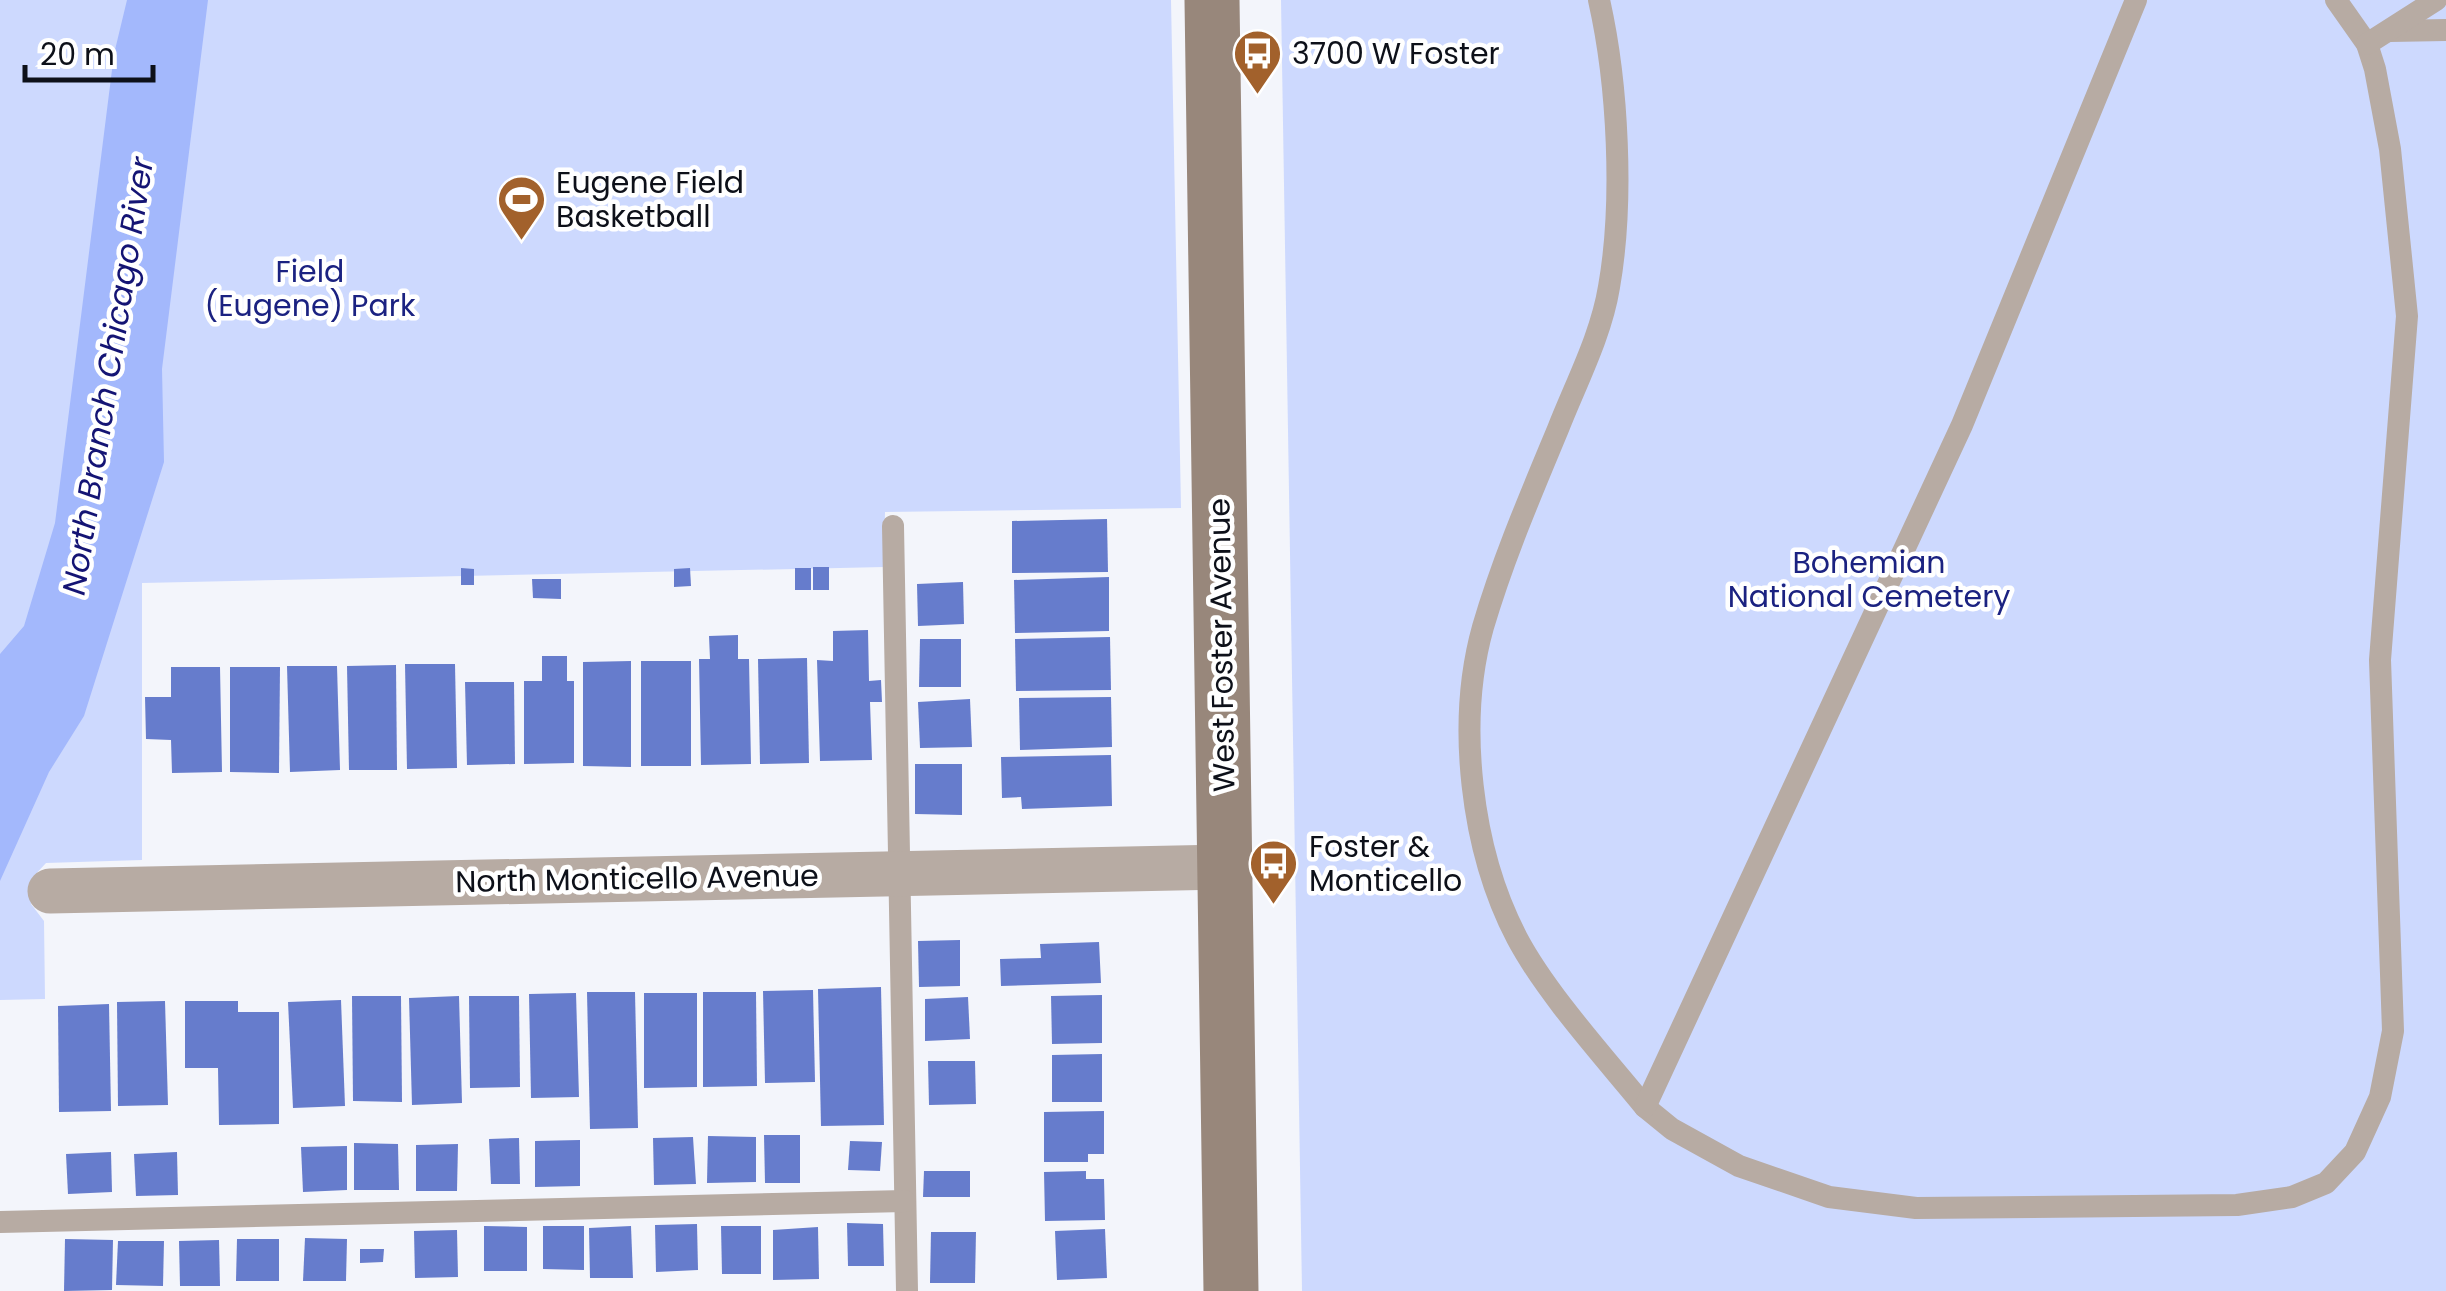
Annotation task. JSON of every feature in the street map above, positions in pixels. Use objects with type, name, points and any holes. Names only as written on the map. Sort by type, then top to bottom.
[{"type":"main road","name":"West Foster Avenue","points":[[1212,0],[1232,1291]]},
{"type":"street","name":"North Monticello Avenue","points":[[50,891],[1225,867]]},
{"type":"lane","points":[[1599,0],[1614,138],[1610,286],[1599,327],[1508,554],[1482,632],[1472,713],[1471,790],[1487,856],[1518,938],[1645,1107],[1672,1128],[1739,1166],[1829,1197],[1916,1208],[2238,1205],[2292,1197],[2326,1183],[2355,1152],[2380,1096],[2393,1030],[2380,660],[2407,316],[2390,149],[2367,44],[2336,0]]},
{"type":"lane","points":[[1645,1107],[1962,425],[2136,0]]},
{"type":"lane","points":[[2367,44],[2436,0]]},
{"type":"lane","points":[[2388,31],[2446,30]]},
{"type":"lane","points":[[893,526],[907,1291]]},
{"type":"lane","points":[[0,1222],[906,1202]]},
{"type":"green space","name":"Field (Eugene) Park","points":[[0,0],[1171,0],[1181,508],[885,512],[884,567],[142,583],[142,860],[46,863],[33,877],[31,904],[44,921],[45,999],[0,1000]]},
{"type":"green space","name":"Bohemian National Cemetery","points":[[1281,0],[2446,0],[2446,1291],[1302,1291]]},
{"type":"water","name":"North Branch Chicago River","points":[[127,0],[208,0],[162,369],[164,462],[84,716],[49,772],[0,881],[0,654],[24,626],[55,523],[114,54]]},
{"type":"building","points":[[1107,519],[1108,572],[1012,573],[1012,521]]},
{"type":"building","points":[[813,567],[829,567],[829,590],[813,590]]},
{"type":"building","points":[[461,568],[474,569],[474,585],[461,585]]},
{"type":"building","points":[[690,568],[691,586],[674,587],[674,569]]},
{"type":"building","points":[[795,568],[811,568],[811,590],[795,590]]},
{"type":"building","points":[[1109,577],[1109,631],[1015,633],[1014,580]]},
{"type":"building","points":[[532,579],[561,579],[561,599],[533,598]]},
{"type":"building","points":[[963,582],[964,624],[918,626],[917,584]]},
{"type":"building","points":[[868,630],[869,681],[881,680],[882,702],[870,702],[872,760],[820,761],[817,660],[833,661],[833,631]]},
{"type":"building","points":[[738,635],[738,659],[749,659],[751,764],[701,765],[699,659],[710,659],[709,636]]},
{"type":"building","points":[[1110,637],[1111,690],[1016,691],[1015,639]]},
{"type":"building","points":[[920,639],[961,639],[961,687],[919,687]]},
{"type":"building","points":[[542,656],[567,656],[567,681],[574,681],[574,763],[524,764],[524,681],[542,681]]},
{"type":"building","points":[[807,658],[809,763],[760,764],[758,659]]},
{"type":"building","points":[[631,661],[631,767],[583,766],[583,662]]},
{"type":"building","points":[[641,661],[691,661],[691,766],[641,766]]},
{"type":"building","points":[[405,664],[455,664],[457,768],[407,769]]},
{"type":"building","points":[[396,665],[397,770],[349,770],[347,666]]},
{"type":"building","points":[[287,666],[337,666],[340,770],[290,772]]},
{"type":"building","points":[[171,667],[220,667],[222,772],[172,773],[171,740],[146,739],[145,697],[171,697]]},
{"type":"building","points":[[230,667],[280,667],[279,773],[230,772]]},
{"type":"building","points":[[465,682],[514,682],[515,764],[467,765]]},
{"type":"building","points":[[1111,697],[1112,747],[1020,750],[1019,698]]},
{"type":"building","points":[[970,699],[972,747],[920,748],[918,702]]},
{"type":"building","points":[[1111,755],[1112,806],[1022,809],[1021,797],[1002,798],[1001,757]]},
{"type":"building","points":[[915,764],[962,764],[962,815],[915,814]]},
{"type":"building","points":[[960,940],[960,986],[919,987],[918,941]]},
{"type":"building","points":[[1099,942],[1101,983],[1001,986],[1000,959],[1041,958],[1040,944]]},
{"type":"building","points":[[881,987],[884,1125],[821,1126],[818,989]]},
{"type":"building","points":[[813,990],[815,1082],[765,1083],[763,991]]},
{"type":"building","points":[[587,992],[635,992],[638,1128],[590,1129]]},
{"type":"building","points":[[703,992],[756,992],[757,1086],[703,1087]]},
{"type":"building","points":[[576,993],[579,1097],[531,1098],[529,994]]},
{"type":"building","points":[[644,993],[697,993],[697,1087],[644,1088]]},
{"type":"building","points":[[1102,995],[1102,1043],[1052,1044],[1051,996]]},
{"type":"building","points":[[352,996],[401,996],[402,1102],[353,1101]]},
{"type":"building","points":[[459,996],[462,1103],[412,1105],[409,998]]},
{"type":"building","points":[[469,996],[519,996],[520,1087],[470,1088]]},
{"type":"building","points":[[968,997],[970,1039],[925,1041],[925,999]]},
{"type":"building","points":[[341,1000],[345,1106],[293,1108],[288,1002]]},
{"type":"building","points":[[165,1001],[168,1105],[118,1106],[117,1002]]},
{"type":"building","points":[[185,1001],[238,1001],[238,1012],[279,1012],[279,1124],[219,1125],[218,1068],[185,1068]]},
{"type":"building","points":[[109,1004],[111,1111],[59,1112],[58,1006]]},
{"type":"building","points":[[1102,1054],[1102,1102],[1052,1102],[1052,1055]]},
{"type":"building","points":[[928,1061],[975,1061],[976,1104],[929,1105]]},
{"type":"building","points":[[1104,1111],[1104,1154],[1088,1154],[1088,1162],[1044,1162],[1044,1112]]},
{"type":"building","points":[[764,1135],[800,1135],[800,1183],[765,1183]]},
{"type":"building","points":[[708,1136],[756,1137],[756,1182],[707,1183]]},
{"type":"building","points":[[693,1137],[696,1184],[654,1185],[653,1138]]},
{"type":"building","points":[[519,1138],[520,1184],[491,1184],[489,1139]]},
{"type":"building","points":[[580,1140],[580,1186],[535,1187],[535,1141]]},
{"type":"building","points":[[850,1141],[882,1142],[880,1171],[848,1170]]},
{"type":"building","points":[[354,1143],[398,1144],[399,1190],[354,1190]]},
{"type":"building","points":[[458,1144],[457,1191],[416,1191],[416,1145]]},
{"type":"building","points":[[347,1146],[347,1190],[303,1192],[301,1147]]},
{"type":"building","points":[[111,1152],[112,1192],[68,1194],[66,1154]]},
{"type":"building","points":[[177,1152],[178,1195],[136,1196],[134,1154]]},
{"type":"building","points":[[924,1171],[970,1171],[970,1197],[923,1197]]},
{"type":"building","points":[[1086,1171],[1086,1179],[1104,1179],[1105,1220],[1045,1221],[1044,1172]]},
{"type":"building","points":[[847,1223],[883,1224],[884,1266],[848,1266]]},
{"type":"building","points":[[697,1224],[698,1270],[656,1272],[655,1225]]},
{"type":"building","points":[[484,1226],[527,1227],[527,1271],[484,1271]]},
{"type":"building","points":[[543,1226],[584,1226],[584,1270],[543,1269]]},
{"type":"building","points":[[631,1226],[633,1278],[590,1278],[589,1228]]},
{"type":"building","points":[[721,1226],[761,1226],[761,1274],[722,1274]]},
{"type":"building","points":[[818,1227],[819,1279],[773,1280],[773,1230]]},
{"type":"building","points":[[1105,1229],[1107,1278],[1057,1280],[1055,1231]]},
{"type":"building","points":[[457,1230],[458,1277],[415,1278],[414,1231]]},
{"type":"building","points":[[931,1232],[976,1232],[975,1283],[930,1283]]},
{"type":"building","points":[[305,1238],[347,1239],[346,1281],[303,1281]]},
{"type":"building","points":[[65,1239],[113,1240],[112,1290],[64,1291]]},
{"type":"building","points":[[237,1239],[279,1239],[279,1281],[236,1281]]},
{"type":"building","points":[[219,1240],[220,1286],[180,1286],[179,1241]]},
{"type":"building","points":[[118,1241],[164,1241],[163,1286],[116,1285]]},
{"type":"building","points":[[360,1249],[384,1249],[383,1262],[360,1263]]},
{"type":"place","name":"3700 W Foster","points":[[1257,96]]},
{"type":"place","name":"Eugene Field Basketball","points":[[521,242]]},
{"type":"place","name":"Foster & Monticello","points":[[1274,906]]}]
